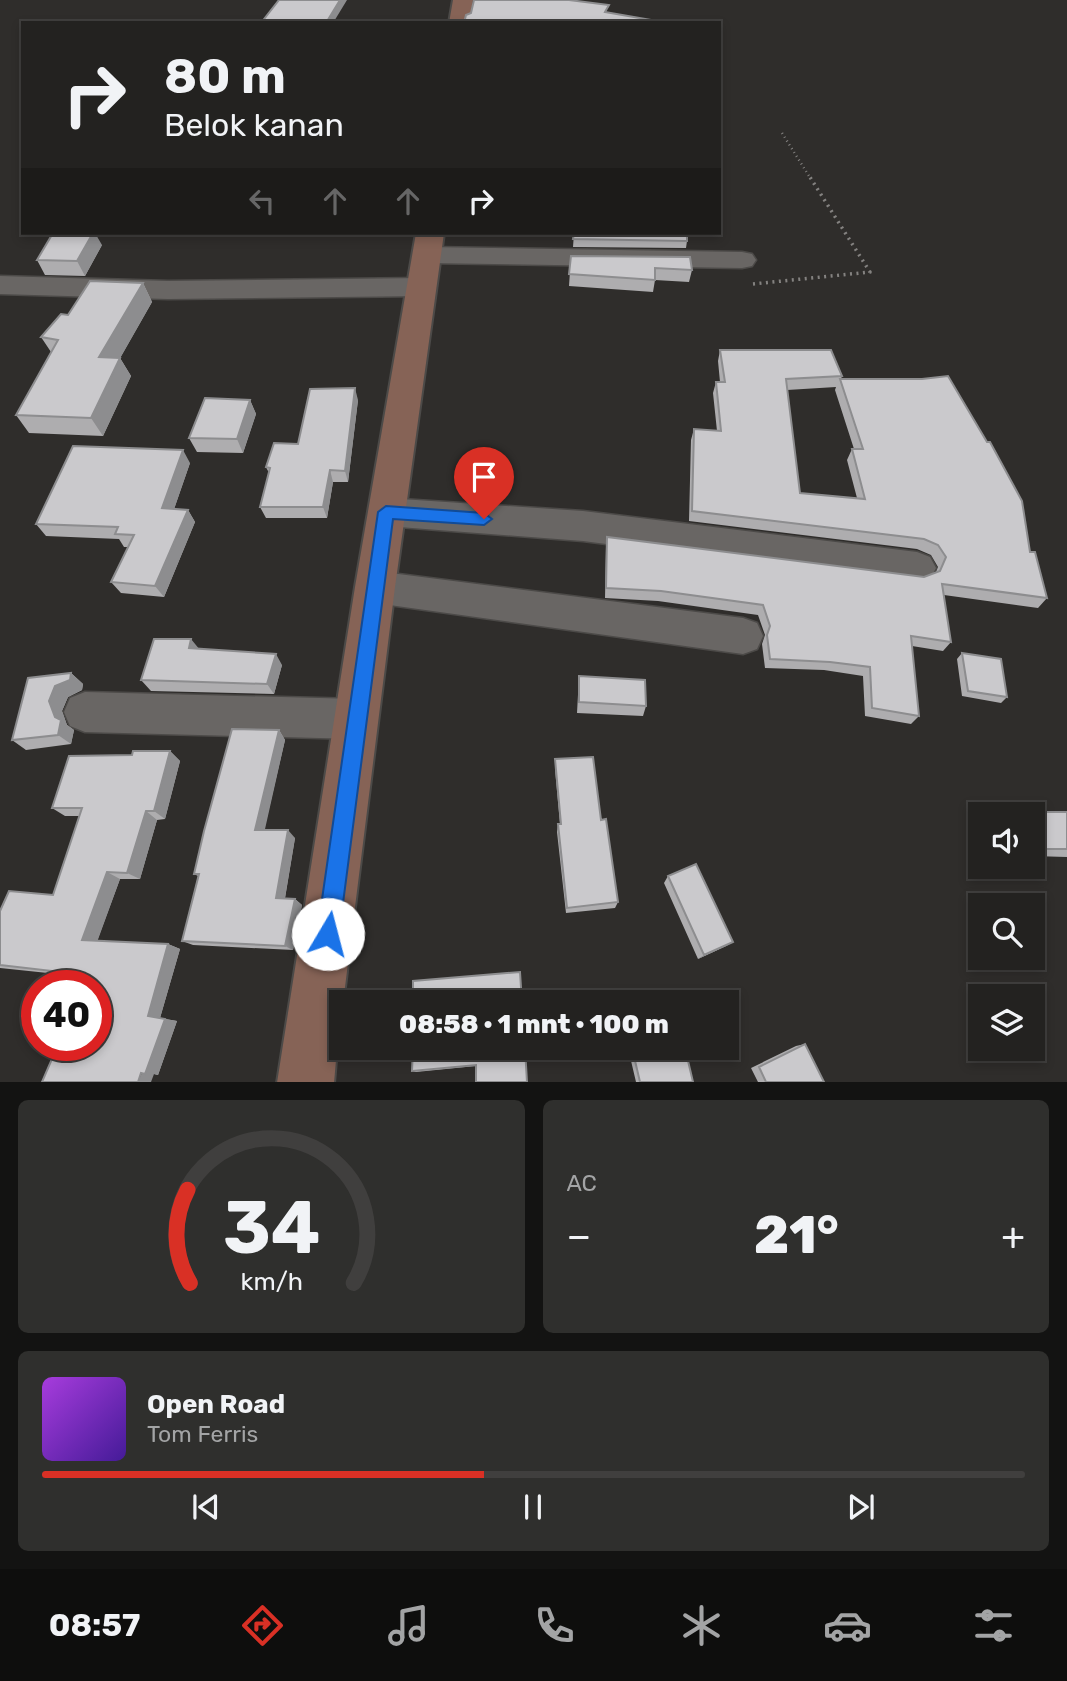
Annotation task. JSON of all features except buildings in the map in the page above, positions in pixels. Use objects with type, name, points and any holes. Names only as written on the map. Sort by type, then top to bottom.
[{"type":"street","points":[[459,21],[463,0]]},
{"type":"street","points":[[305,1082],[372,605],[426,258]]},
{"type":"street","points":[[0,285],[168,290],[426,258],[742,260]]},
{"type":"street","points":[[386,512],[583,526],[917,568]]},
{"type":"street","points":[[372,605],[743,636]]},
{"type":"street","points":[[85,712],[358,711]]},
{"type":"path","points":[[742,260],[750,284],[870,272],[782,133]]},
{"type":"route","points":[[328,934],[386,512],[484,519]]}]
